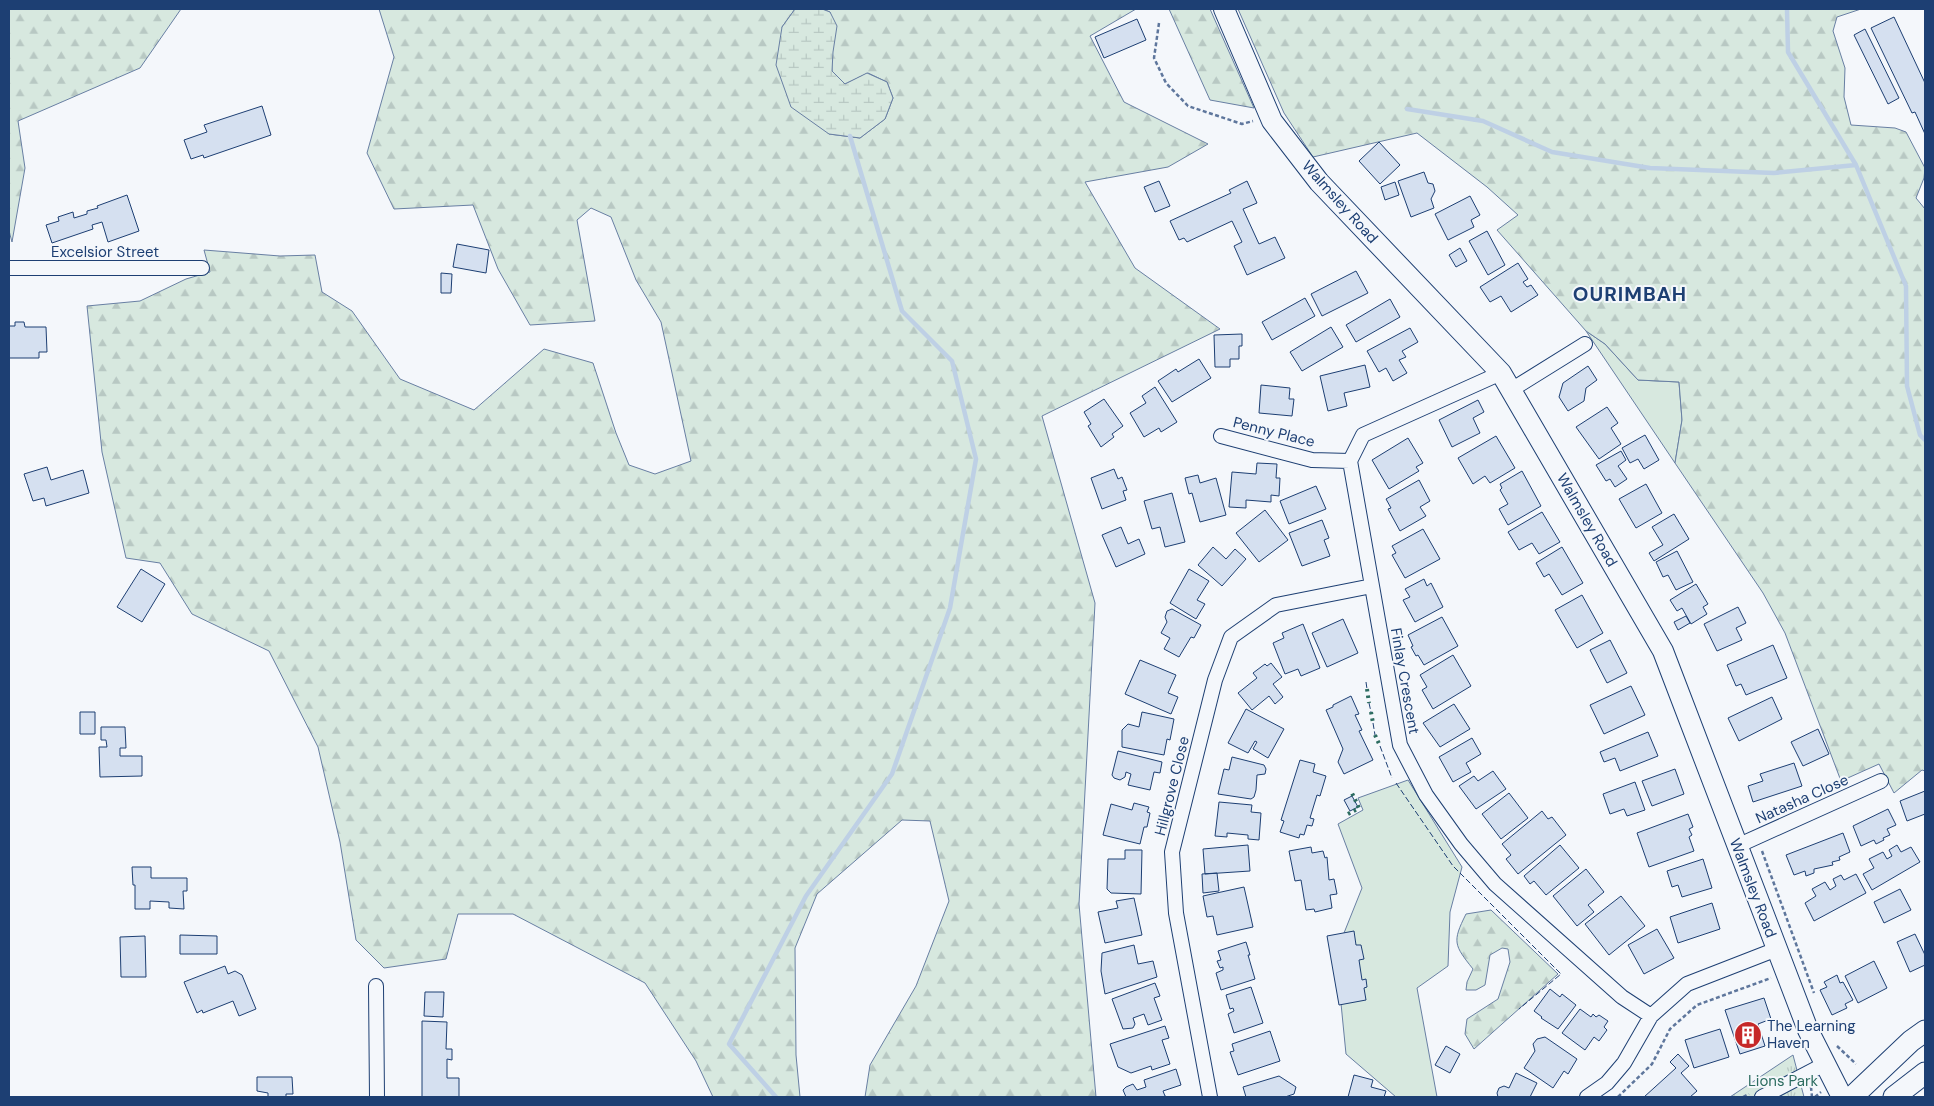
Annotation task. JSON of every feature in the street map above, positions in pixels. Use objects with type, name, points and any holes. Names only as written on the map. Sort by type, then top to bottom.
[{"type":"main road","points":[[1852,1097],[1911,1041],[1925,1031]]},
{"type":"main road","points":[[1894,1097],[1925,1073]]},
{"type":"street","name":"Walmsley Road","points":[[1224,9],[1270,117],[1319,182],[1501,373],[1664,651],[1808,1030],[1842,1097]]},
{"type":"street","name":"Excelsior Street","points":[[9,268],[202,268]]},
{"type":"street","points":[[1511,390],[1585,344]]},
{"type":"street","points":[[1350,461],[1363,435],[1501,373]]},
{"type":"street","name":"Penny Place","points":[[1221,436],[1312,460],[1350,461]]},
{"type":"street","name":"Finlay Crescent","points":[[1350,461],[1400,745],[1426,795],[1461,844],[1495,884],[1622,997],[1651,1016]]},
{"type":"street","name":"Hillgrove Close","points":[[1210,1097],[1176,913],[1172,852],[1215,680],[1231,637],[1276,605],[1372,586]]},
{"type":"street","name":"Natasha Close","points":[[1737,846],[1881,781]]},
{"type":"street","points":[[1587,1097],[1606,1083],[1624,1063],[1651,1016],[1687,984],[1777,949]]},
{"type":"street","points":[[376,986],[377,1097]]},
{"type":"street","points":[[1762,1097],[1825,1064]]},
{"type":"path","points":[[1159,23],[1154,58],[1166,83],[1188,106],[1242,124],[1270,117]]},
{"type":"path","points":[[1756,837],[1815,996]]},
{"type":"path","points":[[1618,1097],[1652,1064],[1670,1029],[1697,1006],[1772,978]]},
{"type":"path","points":[[1832,1042],[1856,1064]]},
{"type":"green space","points":[[9,9],[181,9],[140,68],[18,121],[25,168],[12,242],[9,231]]},
{"type":"green space","points":[[379,9],[795,9],[782,27],[829,134],[860,138],[885,119],[893,98],[887,82],[868,73],[845,84],[832,71],[830,12],[822,9],[1136,9],[1090,36],[1124,102],[1208,144],[1168,167],[1085,182],[1135,268],[1220,329],[1042,416],[1095,603],[1079,904],[1096,1097],[865,1097],[870,1065],[916,986],[949,901],[930,821],[902,820],[817,894],[795,948],[796,1055],[800,1097],[713,1097],[696,1061],[645,983],[513,914],[458,914],[446,959],[384,968],[356,940],[340,842],[318,747],[269,651],[192,614],[160,563],[126,558],[102,452],[87,306],[140,301],[186,279],[210,272],[204,250],[280,256],[315,255],[322,292],[352,311],[400,379],[474,410],[544,349],[593,363],[616,433],[629,465],[655,474],[691,461],[661,322],[636,280],[611,217],[591,208],[577,220],[595,321],[530,325],[498,269],[473,205],[394,209],[367,153],[394,57]]},
{"type":"green space","points":[[795,9],[822,9],[830,12],[837,26],[832,71],[845,84],[867,73],[887,82],[893,98],[885,119],[860,138],[829,134],[791,107],[776,65],[782,27]]},
{"type":"green space","points":[[1169,9],[1210,9],[1254,108],[1210,100]]},
{"type":"green space","points":[[1238,9],[1861,9],[1837,17],[1833,31],[1845,68],[1844,97],[1851,125],[1895,128],[1906,132],[1925,168],[1924,178],[1916,198],[1925,209],[1925,771],[1922,770],[1894,793],[1879,764],[1841,781],[1785,633],[1763,593],[1675,463],[1682,420],[1679,382],[1638,380],[1605,344],[1586,331],[1497,230],[1518,215],[1487,187],[1417,133],[1313,157],[1284,113]]},
{"type":"green space","points":[[1586,331],[1605,344],[1638,380],[1679,382],[1682,420],[1675,463]]},
{"type":"green space","points":[[1408,780],[1462,867],[1450,912],[1448,966],[1417,988],[1437,1097],[1396,1097],[1346,1054],[1336,953],[1362,888],[1338,824],[1363,810],[1358,798]]},
{"type":"green space","points":[[1491,910],[1558,974],[1474,1049],[1465,1034],[1467,1019],[1498,999],[1510,962],[1508,949],[1502,948],[1490,955],[1485,985],[1476,990],[1466,990],[1467,982],[1473,969],[1459,948],[1457,937],[1466,914]]},
{"type":"green space","name":"Lions Park","points":[[1793,1055],[1804,1097],[1730,1097]]},
{"type":"building","points":[[1894,17],[1925,83],[1925,134],[1915,112],[1912,113],[1871,28]]},
{"type":"building","points":[[1137,19],[1146,40],[1104,58],[1095,37]]},
{"type":"building","points":[[1865,29],[1899,98],[1888,104],[1854,35]]},
{"type":"building","points":[[262,106],[271,135],[204,158],[203,155],[191,159],[184,140],[207,132],[204,125]]},
{"type":"building","points":[[1379,142],[1400,165],[1380,184],[1359,161]]},
{"type":"building","points":[[1424,172],[1428,183],[1433,184],[1435,191],[1431,199],[1434,208],[1411,217],[1398,181]]},
{"type":"building","points":[[1159,181],[1170,206],[1155,212],[1144,187]]},
{"type":"building","points":[[1247,181],[1257,203],[1243,209],[1259,244],[1275,237],[1285,258],[1247,275],[1234,246],[1242,242],[1232,221],[1187,242],[1184,238],[1179,240],[1170,221],[1231,193],[1229,190]]},
{"type":"building","points":[[1395,182],[1399,195],[1385,200],[1381,187]]},
{"type":"building","points":[[127,195],[139,231],[108,242],[102,222],[92,225],[93,229],[52,243],[46,225],[59,221],[58,217],[73,212],[74,218],[87,214],[87,211],[98,208],[97,206]]},
{"type":"building","points":[[1470,196],[1480,215],[1471,220],[1474,227],[1448,240],[1435,214]]},
{"type":"building","points":[[1487,231],[1505,265],[1488,275],[1469,241]]},
{"type":"building","points":[[457,244],[489,250],[486,273],[453,267]]},
{"type":"building","points":[[1460,248],[1467,261],[1456,267],[1449,255]]},
{"type":"building","points":[[1518,263],[1528,279],[1523,282],[1527,287],[1531,285],[1538,295],[1511,312],[1501,296],[1490,302],[1480,287]]},
{"type":"building","points":[[1356,271],[1368,293],[1322,316],[1311,294]]},
{"type":"building","points":[[441,273],[452,274],[451,293],[441,293]]},
{"type":"building","points":[[1305,298],[1315,316],[1272,340],[1262,322]]},
{"type":"building","points":[[1390,299],[1400,317],[1356,342],[1346,325]]},
{"type":"building","points":[[15,322],[24,322],[25,327],[46,327],[47,352],[39,352],[39,358],[9,358],[9,326],[15,326]]},
{"type":"building","points":[[1331,327],[1343,347],[1302,371],[1290,352]]},
{"type":"building","points":[[1410,328],[1418,342],[1402,351],[1406,357],[1399,360],[1407,373],[1393,381],[1386,368],[1379,372],[1367,351]]},
{"type":"building","points":[[1242,334],[1242,346],[1239,346],[1239,359],[1230,359],[1230,367],[1215,367],[1214,335]]},
{"type":"building","points":[[1199,359],[1211,378],[1172,402],[1158,381],[1176,369],[1178,372]]},
{"type":"building","points":[[1365,365],[1370,387],[1344,393],[1347,406],[1328,411],[1320,376]]},
{"type":"building","points":[[1588,366],[1597,380],[1586,388],[1584,401],[1568,411],[1559,397],[1563,383]]},
{"type":"building","points":[[1261,385],[1290,388],[1289,399],[1294,399],[1292,416],[1259,413]]},
{"type":"building","points":[[1155,387],[1177,422],[1161,432],[1159,428],[1144,437],[1130,413],[1146,403],[1142,396]]},
{"type":"building","points":[[1104,399],[1123,426],[1112,434],[1114,437],[1101,447],[1088,426],[1091,424],[1084,412]]},
{"type":"building","points":[[1478,400],[1484,412],[1473,418],[1480,433],[1452,447],[1439,420]]},
{"type":"building","points":[[1607,407],[1618,423],[1611,428],[1621,444],[1599,459],[1576,427]]},
{"type":"building","points":[[1645,435],[1659,460],[1644,469],[1638,459],[1630,463],[1622,448]]},
{"type":"building","points":[[1496,436],[1515,468],[1490,483],[1485,476],[1473,484],[1458,458]]},
{"type":"building","points":[[1408,438],[1423,463],[1416,467],[1419,471],[1389,489],[1372,460]]},
{"type":"building","points":[[1621,451],[1626,460],[1618,466],[1627,479],[1615,487],[1610,479],[1606,481],[1596,465]]},
{"type":"building","points":[[1257,463],[1277,464],[1276,478],[1280,478],[1279,496],[1271,495],[1271,502],[1246,500],[1246,508],[1229,507],[1232,472],[1256,474]]},
{"type":"building","points":[[47,467],[51,480],[83,470],[89,493],[46,506],[44,498],[33,501],[24,474]]},
{"type":"building","points":[[1114,469],[1118,479],[1122,477],[1127,490],[1123,491],[1126,500],[1102,509],[1091,478]]},
{"type":"building","points":[[1522,471],[1541,506],[1508,525],[1499,509],[1508,504],[1500,490],[1502,488],[1500,484]]},
{"type":"building","points":[[1198,475],[1200,483],[1216,478],[1226,515],[1200,522],[1192,493],[1189,494],[1185,478]]},
{"type":"building","points":[[1419,480],[1430,501],[1420,507],[1426,516],[1400,531],[1388,509],[1391,508],[1386,499]]},
{"type":"building","points":[[1646,484],[1662,513],[1636,528],[1619,499]]},
{"type":"building","points":[[1316,486],[1326,509],[1289,524],[1280,501]]},
{"type":"building","points":[[1172,493],[1185,542],[1165,547],[1160,527],[1152,529],[1144,501]]},
{"type":"building","points":[[1265,510],[1288,540],[1259,562],[1236,533]]},
{"type":"building","points":[[1542,512],[1560,542],[1539,554],[1532,543],[1519,550],[1508,532]]},
{"type":"building","points":[[1674,514],[1689,539],[1654,561],[1649,553],[1663,545],[1652,527]]},
{"type":"building","points":[[1322,520],[1329,538],[1324,540],[1330,556],[1302,566],[1289,533]]},
{"type":"building","points":[[1121,527],[1128,544],[1139,539],[1145,554],[1116,567],[1102,535]]},
{"type":"building","points":[[1423,529],[1440,559],[1405,578],[1392,555],[1396,553],[1392,546]]},
{"type":"building","points":[[1213,547],[1226,559],[1235,549],[1246,559],[1222,586],[1198,565]]},
{"type":"building","points":[[1562,547],[1583,583],[1562,595],[1549,574],[1544,577],[1536,563]]},
{"type":"building","points":[[1677,551],[1693,582],[1676,590],[1668,575],[1663,577],[1656,562]]},
{"type":"building","points":[[141,569],[165,584],[142,622],[117,607]]},
{"type":"building","points":[[1189,569],[1209,581],[1197,600],[1205,604],[1196,619],[1170,603]]},
{"type":"building","points":[[1424,579],[1427,586],[1431,583],[1443,607],[1415,622],[1403,600],[1410,597],[1405,589]]},
{"type":"building","points":[[1696,584],[1708,604],[1703,607],[1707,614],[1691,624],[1682,608],[1677,611],[1670,600]]},
{"type":"building","points":[[1582,595],[1603,633],[1577,648],[1555,610]]},
{"type":"building","points":[[1738,607],[1746,623],[1736,628],[1742,640],[1717,651],[1704,624]]},
{"type":"building","points":[[1172,609],[1201,625],[1194,638],[1191,637],[1179,657],[1164,649],[1170,638],[1161,633],[1167,622],[1165,617],[1167,611]]},
{"type":"building","points":[[1686,616],[1690,623],[1678,630],[1674,622]]},
{"type":"building","points":[[1442,617],[1458,646],[1424,665],[1411,647],[1413,646],[1408,635]]},
{"type":"building","points":[[1343,619],[1358,653],[1327,667],[1312,633]]},
{"type":"building","points":[[1303,624],[1320,668],[1301,676],[1298,669],[1285,674],[1273,643],[1284,638],[1282,633]]},
{"type":"building","points":[[1610,640],[1627,673],[1607,683],[1590,650]]},
{"type":"building","points":[[1773,645],[1787,678],[1746,695],[1741,684],[1736,686],[1727,665]]},
{"type":"building","points":[[1453,655],[1471,686],[1433,709],[1422,690],[1427,687],[1420,675]]},
{"type":"building","points":[[1140,660],[1176,675],[1168,693],[1178,697],[1171,714],[1125,694]]},
{"type":"building","points":[[1271,663],[1282,677],[1273,684],[1283,697],[1275,704],[1269,696],[1252,710],[1238,693],[1257,678],[1253,673],[1265,664],[1267,666]]},
{"type":"building","points":[[1631,686],[1645,715],[1604,734],[1590,705]]},
{"type":"building","points":[[1351,696],[1359,714],[1355,715],[1362,730],[1359,731],[1373,760],[1344,774],[1338,762],[1343,749],[1326,710]]},
{"type":"building","points":[[1772,697],[1782,719],[1739,741],[1728,718]]},
{"type":"building","points":[[1454,704],[1470,729],[1440,747],[1423,723]]},
{"type":"building","points":[[1246,709],[1284,729],[1268,758],[1253,749],[1257,742],[1255,741],[1248,753],[1228,743]]},
{"type":"building","points":[[80,712],[95,712],[95,734],[80,734]]},
{"type":"building","points":[[1142,712],[1174,719],[1170,740],[1167,739],[1164,755],[1122,747],[1122,730],[1128,724],[1139,727]]},
{"type":"building","points":[[101,727],[125,727],[126,748],[120,748],[120,756],[142,756],[142,776],[100,777],[99,747],[107,747],[106,740],[101,740]]},
{"type":"building","points":[[1818,729],[1829,754],[1803,766],[1791,742]]},
{"type":"building","points":[[1648,732],[1658,756],[1620,771],[1615,758],[1604,762],[1600,752]]},
{"type":"building","points":[[1472,738],[1481,754],[1466,763],[1471,772],[1453,782],[1439,757]]},
{"type":"building","points":[[1118,751],[1162,762],[1160,773],[1154,772],[1150,790],[1128,785],[1131,774],[1126,772],[1125,777],[1120,780],[1114,778],[1112,775]]},
{"type":"building","points":[[1232,757],[1264,765],[1266,769],[1265,774],[1257,775],[1256,790],[1254,797],[1251,799],[1218,794],[1224,769],[1229,770]]},
{"type":"building","points":[[1300,760],[1315,764],[1313,772],[1326,776],[1320,796],[1317,795],[1310,818],[1314,819],[1312,826],[1307,825],[1304,835],[1300,834],[1299,838],[1280,832],[1284,821],[1281,820]]},
{"type":"building","points":[[1794,763],[1802,786],[1753,802],[1748,786],[1763,781],[1760,774]]},
{"type":"building","points":[[1675,769],[1684,794],[1652,806],[1642,781]]},
{"type":"building","points":[[1493,771],[1506,789],[1476,809],[1459,786],[1474,776],[1478,781]]},
{"type":"building","points":[[1635,782],[1645,810],[1627,816],[1624,809],[1610,814],[1603,794]]},
{"type":"building","points":[[1925,791],[1925,814],[1907,821],[1900,801]]},
{"type":"building","points":[[1509,793],[1528,818],[1501,839],[1482,814]]},
{"type":"building","points":[[1352,796],[1358,807],[1350,811],[1344,800]]},
{"type":"building","points":[[1219,802],[1252,805],[1251,812],[1261,813],[1259,840],[1248,839],[1248,835],[1227,833],[1227,837],[1215,836]]},
{"type":"building","points":[[1134,803],[1149,807],[1147,812],[1150,813],[1140,844],[1103,835],[1111,804],[1132,810]]},
{"type":"building","points":[[1888,809],[1896,825],[1887,829],[1890,835],[1876,844],[1874,840],[1861,846],[1853,826]]},
{"type":"building","points":[[1542,811],[1548,819],[1552,817],[1566,835],[1518,874],[1506,859],[1511,855],[1502,844]]},
{"type":"building","points":[[1688,814],[1693,827],[1689,829],[1692,835],[1689,837],[1694,851],[1649,867],[1637,833]]},
{"type":"building","points":[[1843,833],[1850,852],[1839,857],[1840,860],[1832,862],[1833,865],[1814,869],[1814,873],[1806,876],[1805,871],[1794,875],[1786,855]]},
{"type":"building","points":[[1248,845],[1250,871],[1205,874],[1203,849]]},
{"type":"building","points":[[1560,845],[1579,868],[1546,895],[1534,881],[1530,884],[1524,876]]},
{"type":"building","points":[[1897,845],[1901,852],[1911,847],[1920,862],[1872,890],[1863,874],[1874,868],[1869,859],[1883,852],[1887,859],[1892,856],[1889,850]]},
{"type":"building","points":[[1311,847],[1312,853],[1323,851],[1325,858],[1327,857],[1329,880],[1334,879],[1337,894],[1330,895],[1332,908],[1315,912],[1314,909],[1306,910],[1301,880],[1295,881],[1289,851]]},
{"type":"building","points":[[1125,850],[1142,850],[1141,894],[1111,893],[1107,889],[1108,859],[1125,859]]},
{"type":"building","points":[[1703,859],[1712,888],[1682,897],[1678,885],[1672,887],[1667,871]]},
{"type":"building","points":[[132,867],[151,867],[151,878],[187,878],[187,891],[183,891],[184,909],[169,908],[169,902],[150,901],[150,909],[135,909],[135,885],[133,885]]},
{"type":"building","points":[[1586,869],[1604,892],[1588,905],[1594,912],[1577,926],[1553,896]]},
{"type":"building","points":[[1217,873],[1219,891],[1203,893],[1202,874]]},
{"type":"building","points":[[1856,874],[1866,893],[1814,921],[1805,903],[1816,896],[1812,889],[1825,882],[1830,890],[1836,886],[1833,879],[1841,875],[1844,880]]},
{"type":"building","points":[[1244,887],[1253,927],[1217,935],[1213,916],[1207,917],[1203,896]]},
{"type":"building","points":[[1900,889],[1911,910],[1884,923],[1874,902]]},
{"type":"building","points":[[1621,896],[1645,926],[1609,955],[1585,924]]},
{"type":"building","points":[[1134,898],[1142,935],[1105,943],[1098,912],[1118,908],[1116,901]]},
{"type":"building","points":[[1712,903],[1720,929],[1678,943],[1670,917]]},
{"type":"building","points":[[1657,929],[1674,958],[1644,974],[1628,945]]},
{"type":"building","points":[[1354,931],[1356,945],[1361,945],[1364,959],[1359,960],[1362,980],[1366,979],[1367,987],[1364,988],[1366,1000],[1339,1005],[1327,936]]},
{"type":"building","points":[[1915,934],[1925,955],[1925,965],[1910,972],[1897,942]]},
{"type":"building","points":[[180,935],[217,936],[217,954],[180,954]]},
{"type":"building","points":[[145,936],[146,977],[121,977],[120,937]]},
{"type":"building","points":[[1246,942],[1255,979],[1221,990],[1216,973],[1223,970],[1223,967],[1220,968],[1217,961],[1221,960],[1218,951]]},
{"type":"building","points":[[1134,945],[1138,964],[1153,961],[1157,977],[1105,994],[1101,971],[1102,953]]},
{"type":"building","points":[[1874,961],[1887,988],[1858,1003],[1845,976]]},
{"type":"building","points":[[225,966],[228,974],[235,971],[242,975],[256,1009],[239,1016],[233,1001],[203,1013],[202,1010],[197,1013],[184,982]]},
{"type":"building","points":[[1837,975],[1840,983],[1843,982],[1853,1000],[1845,1004],[1847,1008],[1832,1015],[1820,990],[1827,987],[1824,982]]},
{"type":"building","points":[[1155,983],[1160,996],[1154,998],[1162,1020],[1148,1025],[1144,1014],[1133,1018],[1135,1024],[1133,1028],[1123,1029],[1112,999]]},
{"type":"building","points":[[1251,987],[1263,1023],[1234,1033],[1228,1014],[1234,1011],[1233,1008],[1230,1009],[1226,995]]},
{"type":"building","points":[[1550,989],[1560,997],[1562,994],[1576,1005],[1558,1029],[1534,1011]]},
{"type":"building","points":[[425,992],[444,992],[443,1017],[424,1016]]},
{"type":"building","name":"The Learning Haven","points":[[1764,998],[1771,1019],[1758,1024],[1765,1046],[1740,1054],[1725,1010]]},
{"type":"building","points":[[1580,1009],[1591,1017],[1593,1014],[1596,1017],[1599,1015],[1608,1021],[1604,1027],[1607,1030],[1599,1041],[1594,1037],[1585,1050],[1562,1033]]},
{"type":"building","points":[[422,1021],[447,1022],[446,1049],[452,1049],[452,1060],[447,1059],[447,1078],[459,1078],[459,1097],[422,1097]]},
{"type":"building","points":[[1165,1026],[1169,1038],[1162,1040],[1170,1064],[1152,1070],[1151,1066],[1131,1073],[1118,1067],[1110,1044]]},
{"type":"building","points":[[1720,1029],[1729,1057],[1694,1068],[1685,1040]]},
{"type":"building","points":[[1270,1031],[1280,1061],[1238,1075],[1230,1052],[1234,1051],[1232,1044]]},
{"type":"building","points":[[1545,1037],[1577,1059],[1568,1074],[1564,1071],[1553,1088],[1524,1068],[1535,1051],[1533,1044],[1537,1039]]},
{"type":"building","points":[[1446,1046],[1460,1054],[1450,1073],[1435,1065]]},
{"type":"building","points":[[1678,1054],[1689,1066],[1681,1073],[1697,1091],[1690,1097],[1644,1097],[1676,1068],[1670,1062]]},
{"type":"building","points":[[1176,1069],[1181,1085],[1163,1091],[1167,1097],[1126,1097],[1123,1090],[1126,1087],[1133,1084],[1137,1090],[1146,1087],[1144,1080]]},
{"type":"building","points":[[1516,1073],[1537,1083],[1530,1097],[1498,1097],[1499,1088],[1504,1086],[1509,1088]]},
{"type":"building","points":[[1354,1075],[1373,1080],[1371,1087],[1386,1091],[1384,1097],[1348,1097]]},
{"type":"building","points":[[1279,1076],[1296,1087],[1294,1094],[1285,1097],[1246,1097],[1243,1087]]},
{"type":"building","points":[[257,1077],[292,1077],[293,1094],[286,1094],[286,1097],[268,1097],[268,1093],[257,1091]]},
{"type":"waterway","points":[[1787,9],[1788,52],[1856,165],[1906,286],[1907,386],[1920,435],[1925,440]]},
{"type":"waterway","points":[[1407,109],[1483,121],[1552,152],[1650,168],[1774,173],[1856,165]]},
{"type":"waterway","points":[[776,1097],[729,1044],[806,896],[892,774],[950,608],[976,459],[952,361],[902,311],[850,136]]},
{"type":"hedge","points":[[1367,689],[1369,703]]},
{"type":"hedge","points":[[1371,712],[1373,723]]},
{"type":"hedge","points":[[1375,735],[1380,746]]},
{"type":"hedge","points":[[1348,814],[1359,808],[1351,791]]},
{"type":"fence","points":[[1366,682],[1367,689]]},
{"type":"fence","points":[[1369,703],[1371,712]]},
{"type":"fence","points":[[1373,723],[1375,735]]},
{"type":"fence","points":[[1380,746],[1392,778]]},
{"type":"fence","points":[[1396,783],[1453,866],[1561,974],[1519,1009]]},
{"type":"place","name":"The Learning Haven","points":[[1748,1035]]},
{"type":"district","name":"OURIMBAH","points":[[1630,294]]}]
